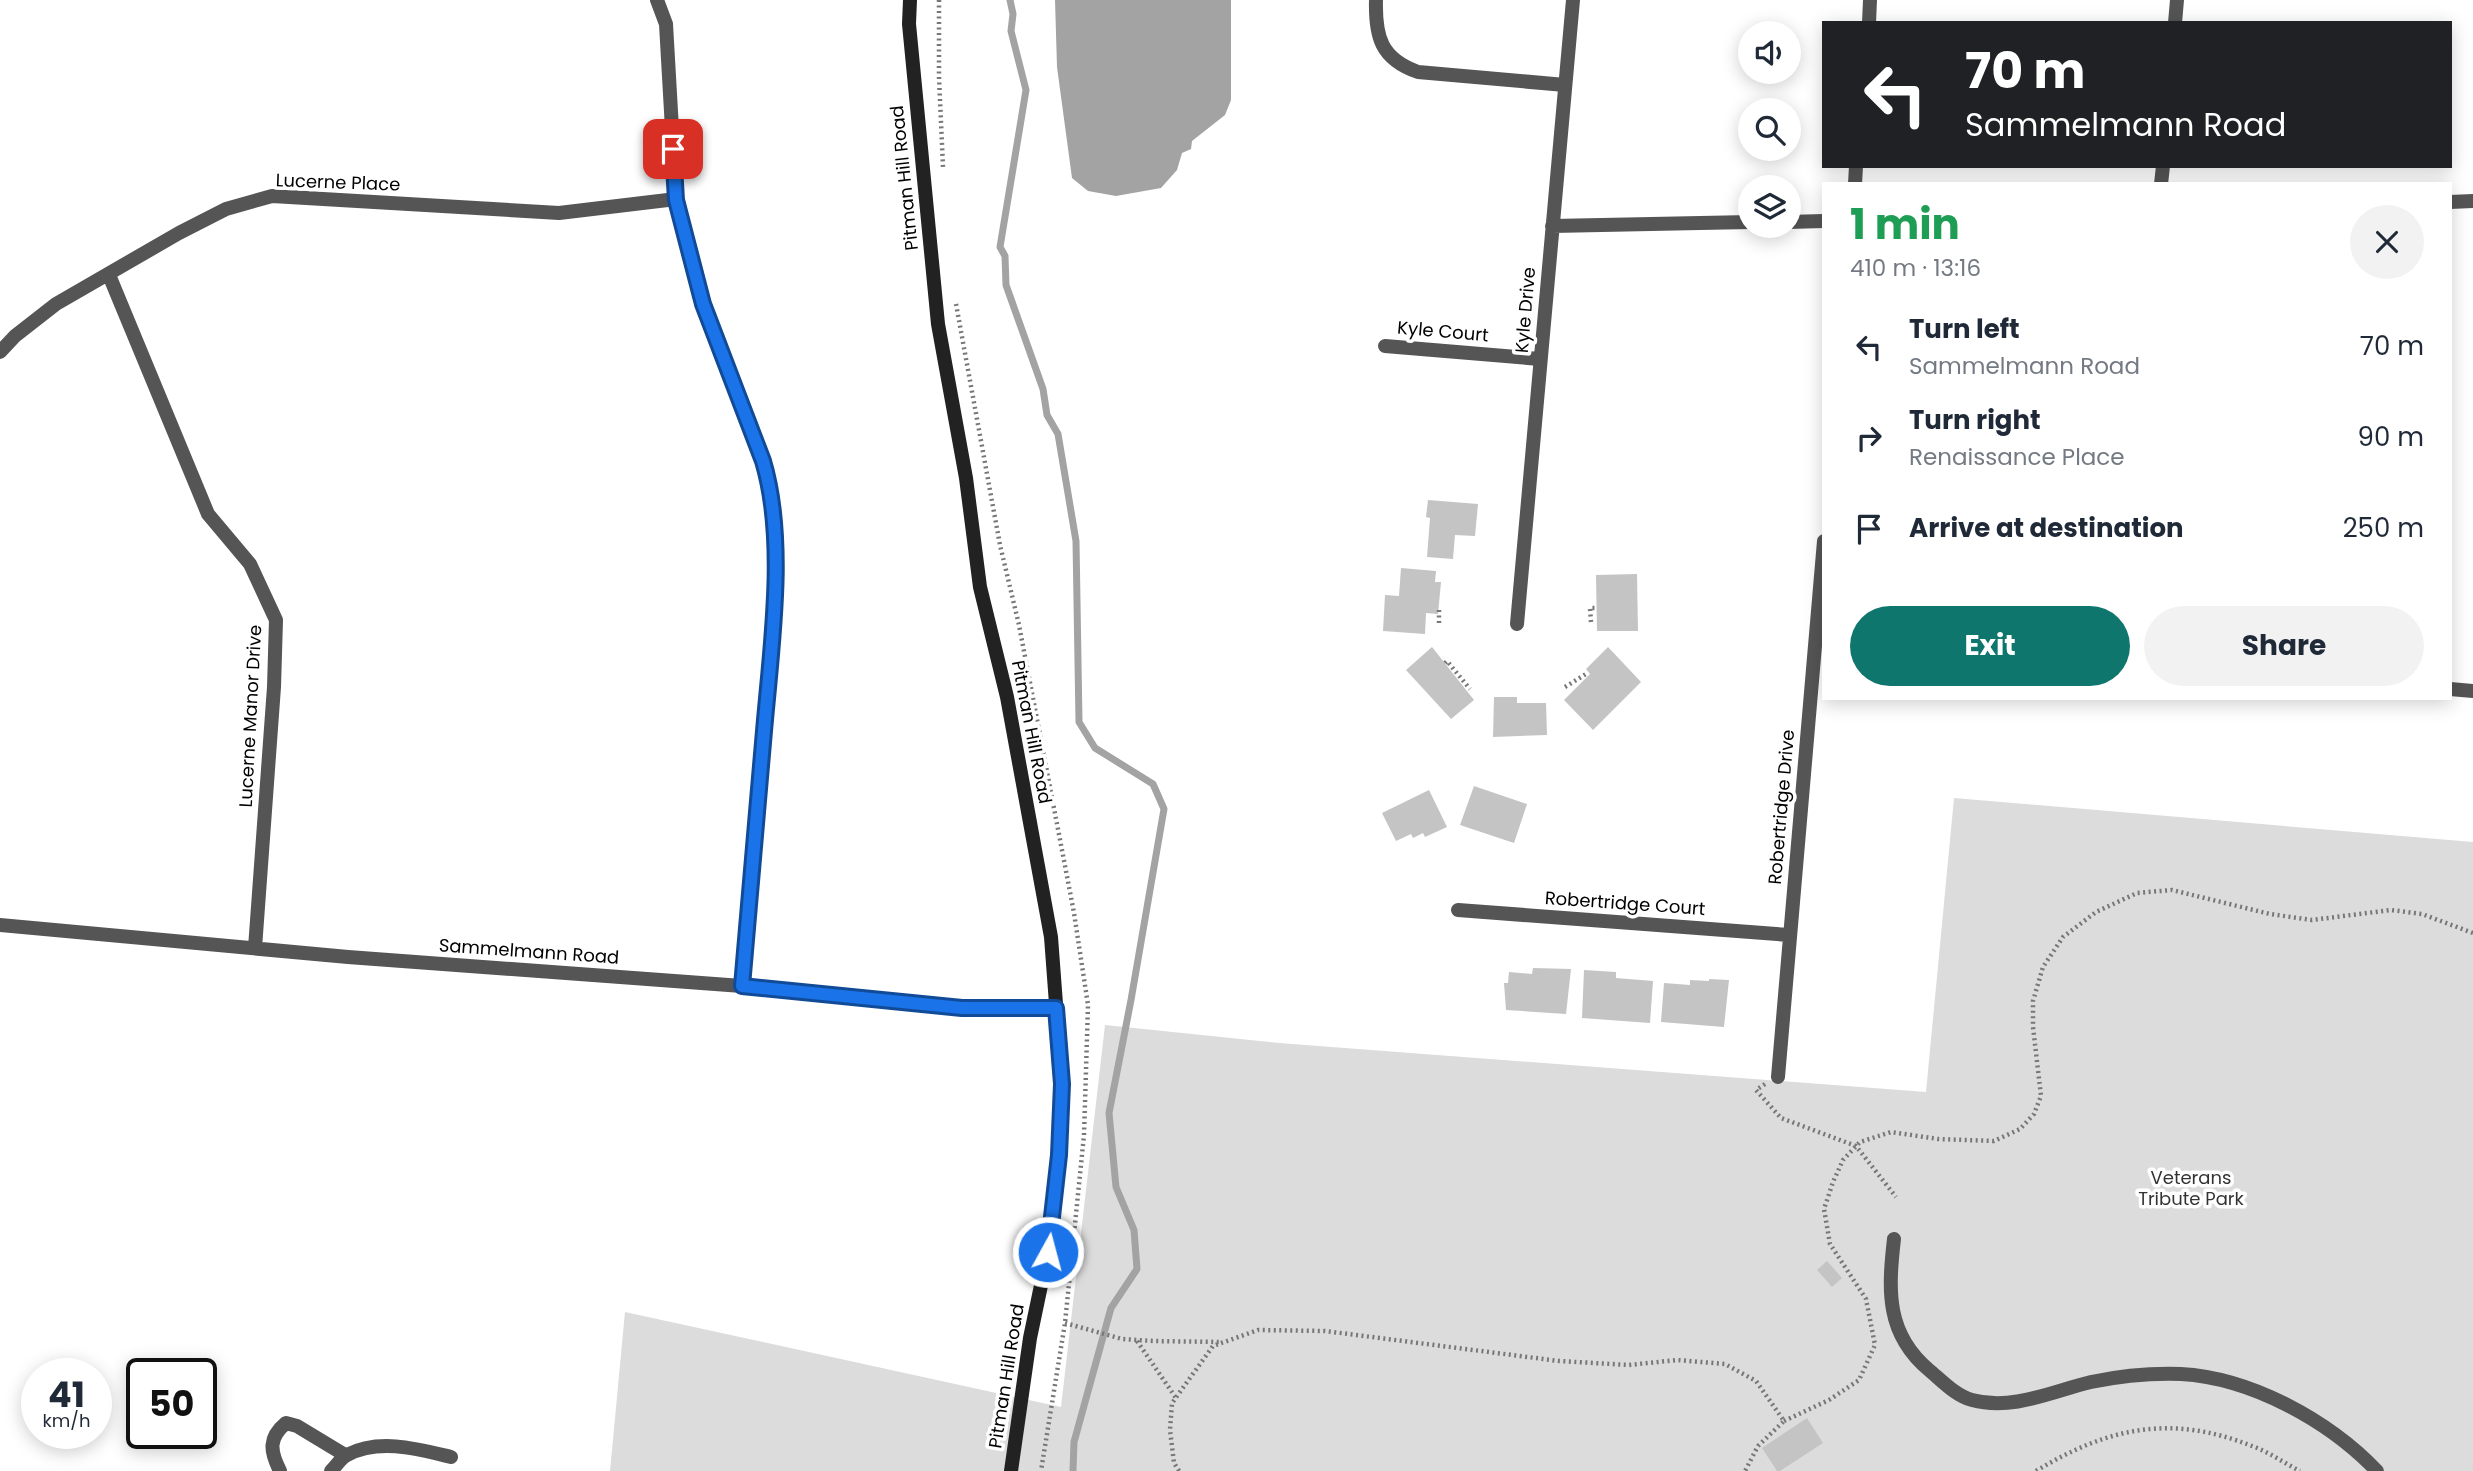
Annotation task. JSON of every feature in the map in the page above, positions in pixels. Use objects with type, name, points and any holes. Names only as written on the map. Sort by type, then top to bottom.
[{"type":"main road","name":"Pitman Hill Road","points":[[910,0],[909,24],[939,324],[966,478],[980,587],[1007,697],[1051,937],[1062,1084],[1059,1155],[1048,1252],[1030,1338],[1011,1471]]},
{"type":"street","points":[[657,0],[666,24],[676,200],[703,304],[771,487],[775,600],[742,986]]},
{"type":"street","points":[[1376,0],[1376,28],[1385,50],[1398,65],[1418,72],[1565,85]]},
{"type":"street","name":"Kyle Drive","points":[[1517,624],[1573,0]]},
{"type":"street","points":[[1868,21],[1871,0]]},
{"type":"street","points":[[2175,21],[2177,0]]},
{"type":"street","name":"Lucerne Place","points":[[0,352],[15,336],[56,304],[179,233],[226,209],[272,196],[559,213],[676,200]]},
{"type":"street","points":[[2452,202],[2473,201]]},
{"type":"street","points":[[1801,222],[1822,221]]},
{"type":"street","points":[[1552,226],[1738,222]]},
{"type":"street","name":"Lucerne Manor Drive","points":[[109,275],[208,514],[250,564],[276,620],[274,687],[255,948]]},
{"type":"street","name":"Kyle Court","points":[[1385,346],[1540,359]]},
{"type":"street","name":"Robertridge Drive","points":[[1778,1077],[1822,564]]},
{"type":"street","points":[[2452,689],[2473,691]]},
{"type":"street","name":"Robertridge Court","points":[[1458,910],[1789,935]]},
{"type":"street","name":"Sammelmann Road","points":[[0,925],[742,986],[962,1008],[1056,1008]]},
{"type":"street","points":[[1894,1239],[1890,1273],[1891,1304],[1901,1337],[1920,1363],[1947,1386],[1970,1400],[1998,1405],[2039,1398],[2092,1382],[2141,1375],[2183,1374],[2225,1382],[2279,1401],[2323,1425],[2360,1453],[2377,1471]]},
{"type":"street","points":[[280,1471],[272,1450],[275,1432],[286,1423],[297,1426],[345,1455]]},
{"type":"street","points":[[331,1471],[345,1455],[368,1449],[403,1446],[451,1457]]},
{"type":"path","points":[[1439,608],[1439,623]]},
{"type":"path","points":[[1591,622],[1590,608],[1597,608]]},
{"type":"path","points":[[1445,663],[1447,661],[1470,689]]},
{"type":"path","points":[[1565,687],[1586,674],[1588,676]]},
{"type":"path","points":[[1745,1471],[1758,1446],[1784,1421],[1829,1400],[1858,1380],[1875,1345],[1866,1299],[1830,1244],[1824,1209],[1843,1160],[1860,1142],[1891,1132],[1938,1139],[1994,1141],[2020,1129],[2034,1114],[2041,1096],[2033,1027],[2033,1001],[2043,967],[2063,937],[2096,912],[2137,893],[2172,890],[2270,914],[2312,920],[2390,910],[2422,914],[2473,933]]},
{"type":"path","points":[[1778,1077],[1756,1090],[1781,1118],[1856,1146],[1896,1197]]},
{"type":"path","points":[[1065,1323],[1119,1338],[1225,1342]]},
{"type":"path","points":[[1179,1471],[1174,1463],[1170,1430],[1172,1403],[1213,1346],[1258,1330],[1325,1331],[1559,1361],[1629,1365],[1677,1360],[1725,1364],[1756,1381],[1784,1421]]},
{"type":"path","points":[[1137,1340],[1176,1398]]},
{"type":"path","points":[[2036,1471],[2100,1439],[2134,1430],[2169,1428],[2206,1432],[2253,1446],[2300,1471]]},
{"type":"green space","name":"Veterans Tribute Park","points":[[1954,798],[2473,842],[2473,1471],[610,1471],[625,1312],[1061,1407],[1105,1025],[1279,1043],[1926,1092]]},
{"type":"shaded area","points":[[1055,0],[1231,0],[1231,100],[1225,115],[1192,141],[1191,149],[1182,153],[1177,170],[1161,188],[1116,196],[1088,191],[1072,178],[1057,67]]},
{"type":"building","points":[[1428,500],[1478,504],[1475,536],[1455,535],[1453,559],[1427,557],[1430,518],[1426,517]]},
{"type":"building","points":[[1401,568],[1436,571],[1435,582],[1441,582],[1438,614],[1426,613],[1425,634],[1383,631],[1385,595],[1399,596]]},
{"type":"building","points":[[1637,574],[1638,631],[1597,631],[1596,575]]},
{"type":"building","points":[[1432,647],[1474,700],[1451,719],[1406,670]]},
{"type":"building","points":[[1608,647],[1641,682],[1593,730],[1564,700],[1590,674],[1586,669]]},
{"type":"building","points":[[1494,697],[1517,697],[1517,703],[1546,703],[1547,735],[1493,737]]},
{"type":"building","points":[[1474,786],[1527,804],[1514,843],[1460,825]]},
{"type":"building","points":[[1429,790],[1447,827],[1425,837],[1423,833],[1413,838],[1411,834],[1396,841],[1382,813]]},
{"type":"building","points":[[1533,968],[1571,969],[1566,1014],[1506,1010],[1504,983],[1508,983],[1509,972],[1532,974]]},
{"type":"building","points":[[1584,970],[1616,972],[1616,978],[1653,981],[1650,1023],[1582,1018]]},
{"type":"building","points":[[1690,980],[1729,980],[1724,1027],[1661,1022],[1664,983],[1690,985]]},
{"type":"building","points":[[1827,1261],[1842,1278],[1832,1287],[1817,1270]]},
{"type":"building","points":[[1807,1418],[1823,1443],[1777,1471],[1762,1448]]},
{"type":"waterway","points":[[1010,0],[1013,14],[1011,31],[1026,90],[1000,247],[1005,256],[1006,285],[1043,389],[1047,415],[1058,434],[1076,541],[1079,722],[1095,748],[1153,784],[1164,809],[1109,1113],[1116,1187],[1134,1230],[1137,1269],[1111,1308],[1074,1442],[1073,1471]]},
{"type":"route","points":[[673,149],[676,200],[703,304],[771,487],[775,600],[742,986],[962,1008],[1056,1008],[1062,1084],[1059,1155],[1048,1252]]}]
